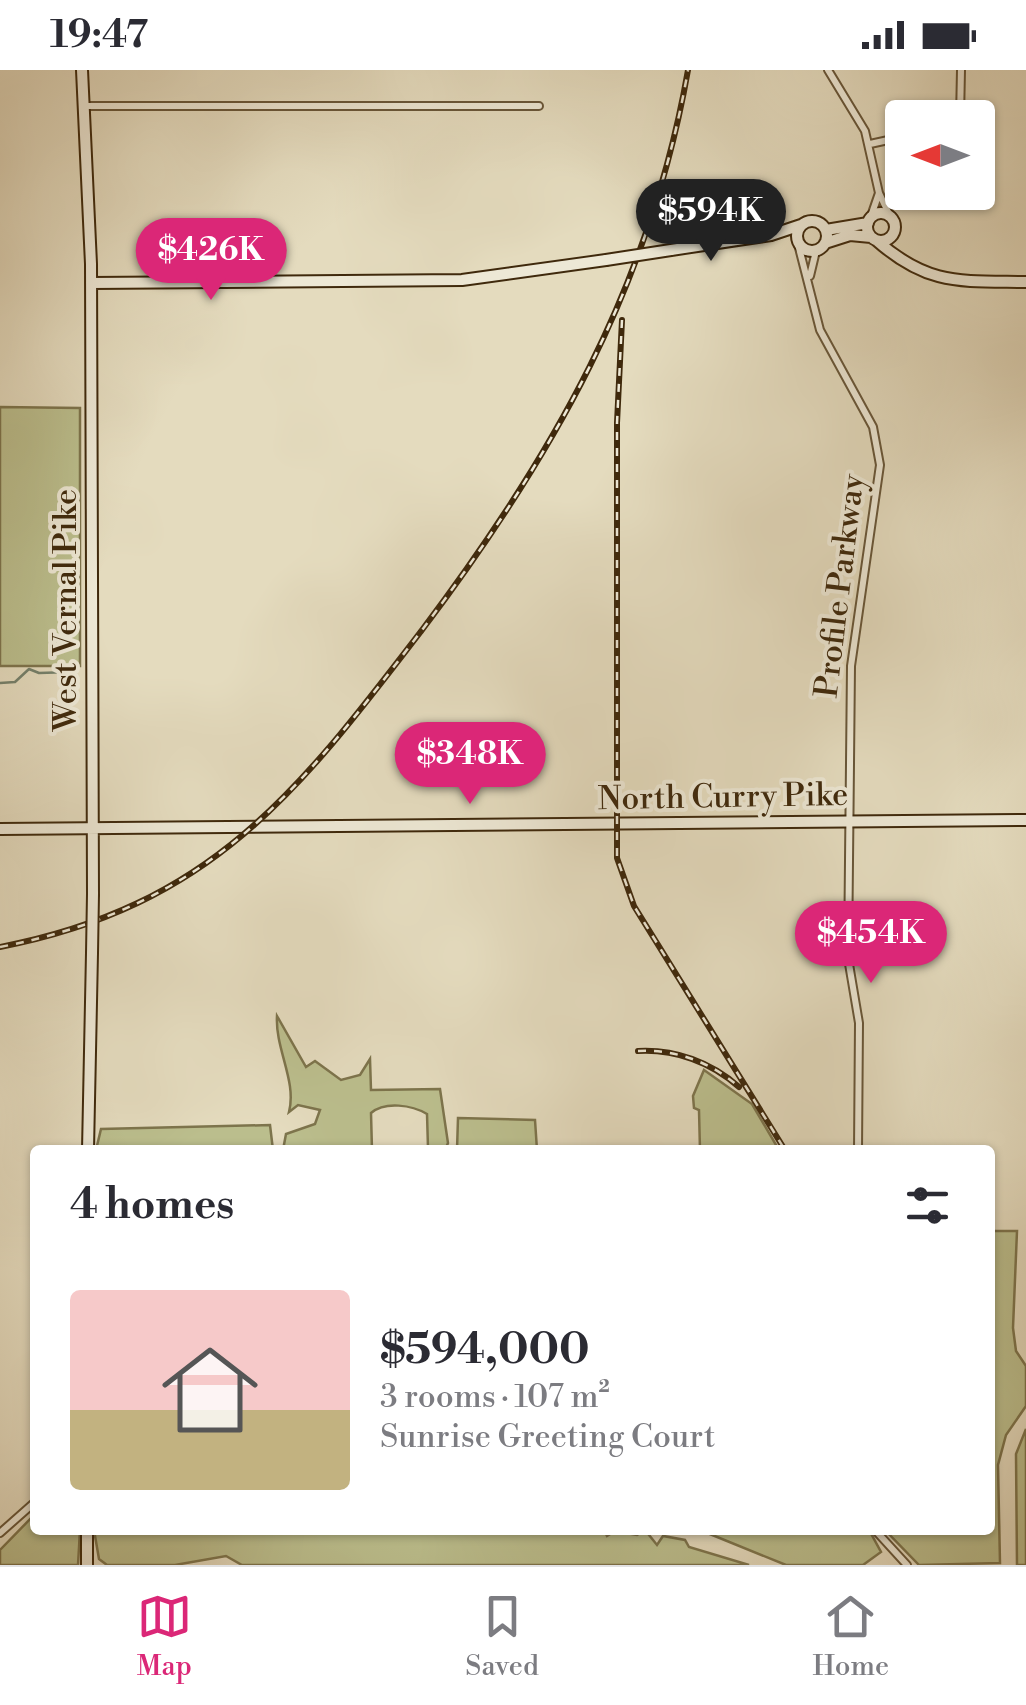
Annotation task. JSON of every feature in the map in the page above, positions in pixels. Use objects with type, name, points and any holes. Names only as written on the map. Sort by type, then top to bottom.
[{"type":"main road","name":"West Vernal Pike","points":[[82,70],[91,283],[93,894],[88,1145]]},
{"type":"main road","points":[[823,242],[882,213],[890,216],[894,256]]},
{"type":"main road","points":[[91,283],[462,280],[771,235],[815,221],[823,242]]},
{"type":"main road","points":[[869,221],[874,238],[894,256],[937,279],[1026,282]]},
{"type":"main road","points":[[798,243],[801,225]]},
{"type":"main road","points":[[771,235],[798,243],[850,235],[874,238],[893,234]]},
{"type":"main road","name":"North Curry Pike","points":[[0,829],[1026,820]]},
{"type":"main road","points":[[87,1535],[87,1565]]},
{"type":"street","points":[[828,70],[870,144],[878,193],[890,216]]},
{"type":"street","points":[[960,70],[960,100]]},
{"type":"street","points":[[84,106],[539,106]]},
{"type":"street","points":[[870,144],[885,140]]},
{"type":"street","points":[[869,221],[878,193]]},
{"type":"street","name":"Profile Parkway","points":[[810,282],[823,242]]},
{"type":"street","name":"Profile Parkway","points":[[798,243],[820,330],[873,427],[880,464],[852,640],[848,958],[859,1023],[858,1145]]},
{"type":"street","points":[[0,1533],[30,1506]]},
{"type":"street","points":[[879,1535],[901,1563]]},
{"type":"green space","points":[[0,407],[80,408],[80,666],[0,666]]},
{"type":"green space","points":[[277,1016],[306,1067],[315,1061],[341,1080],[360,1075],[370,1059],[371,1090],[440,1089],[447,1145],[428,1145],[427,1114],[399,1106],[371,1113],[372,1145],[284,1145],[286,1134],[315,1124],[320,1110],[298,1105],[289,1112],[290,1089]]},
{"type":"green space","points":[[704,1070],[752,1104],[776,1145],[700,1145],[699,1110],[694,1108],[693,1096]]},
{"type":"green space","points":[[458,1118],[535,1120],[537,1145],[457,1145]]},
{"type":"green space","points":[[270,1125],[272,1145],[97,1145],[101,1129]]},
{"type":"green space","points":[[995,1231],[1017,1231],[1013,1328],[1016,1351],[1026,1366],[1026,1406],[1006,1435],[998,1465],[1000,1563],[919,1565],[890,1535],[995,1535]]},
{"type":"green space","points":[[1026,1429],[1026,1565],[1017,1565],[1016,1454]]},
{"type":"green space","points":[[30,1519],[30,1535],[80,1535],[78,1565],[0,1565],[0,1550]]},
{"type":"green space","points":[[95,1535],[649,1535],[657,1545],[663,1536],[685,1540],[689,1547],[749,1565],[242,1565],[226,1556],[175,1565],[107,1565],[99,1559]]},
{"type":"green space","points":[[712,1535],[872,1535],[881,1552],[863,1565],[786,1565]]},
{"type":"waterway","points":[[0,683],[15,682],[29,669],[39,673],[71,672]]},
{"type":"railway","points":[[0,947],[74,928],[138,903],[194,871],[244,834],[290,790],[377,688],[513,500],[590,366],[649,225],[688,70]]},
{"type":"railway","points":[[622,320],[617,423],[617,858],[634,906],[782,1145]]},
{"type":"railway","points":[[638,1051],[692,1059],[739,1087]]}]
